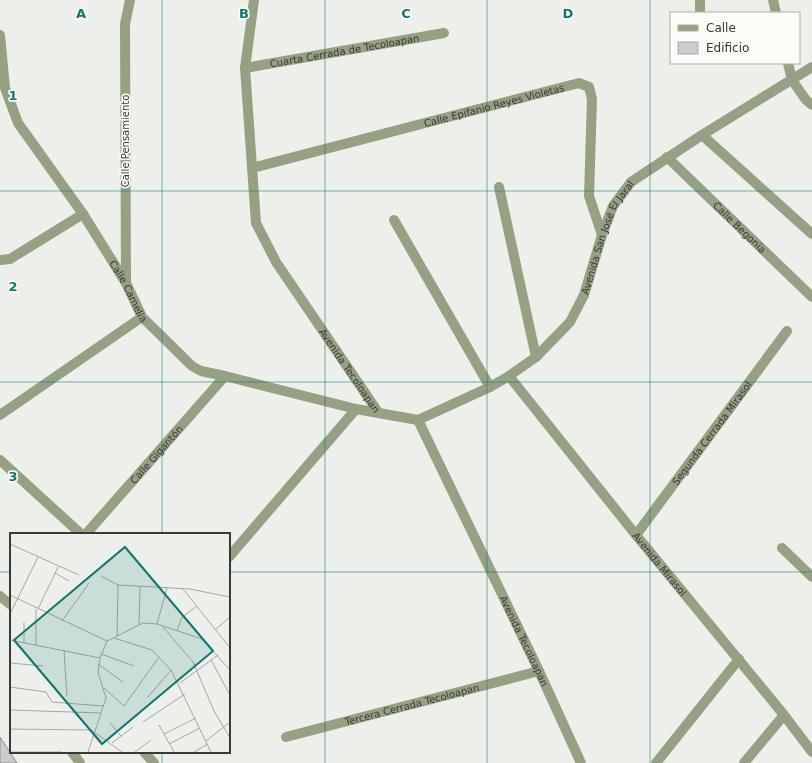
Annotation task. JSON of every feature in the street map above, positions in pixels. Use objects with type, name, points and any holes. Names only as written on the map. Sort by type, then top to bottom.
[{"type":"street","name":"Calle Pensamiento","points":[[126,283],[124,24],[130,0]]},
{"type":"street","name":"Avenida Tecoloapan","points":[[254,0],[245,68],[256,223],[276,262],[378,412],[418,420],[539,670],[581,763]]},
{"type":"street","points":[[700,0],[700,12]]},
{"type":"street","points":[[773,0],[776,12]]},
{"type":"street","name":"Cuarta Cerrada de Tecoloapan","points":[[245,68],[444,34]]},
{"type":"street","name":"Calle Camelia","points":[[0,35],[5,88],[18,123],[83,214],[126,283],[142,317],[192,366],[201,371],[356,409],[378,412]]},
{"type":"street","points":[[788,64],[792,80],[806,100],[812,105]]},
{"type":"street","name":"Avenida San José El Jaral","points":[[418,420],[490,387],[509,376],[536,357],[570,322],[584,295],[602,235],[613,206],[631,182],[702,135],[812,67]]},
{"type":"street","name":"Calle Epifanio Reyes Violetas","points":[[252,168],[579,83],[589,87],[592,99],[590,196],[602,235]]},
{"type":"street","points":[[702,135],[812,234]]},
{"type":"street","name":"Calle Begonia","points":[[668,158],[812,298]]},
{"type":"street","points":[[499,187],[536,357]]},
{"type":"street","points":[[0,260],[10,259],[83,214]]},
{"type":"street","points":[[394,220],[490,387]]},
{"type":"street","points":[[0,415],[142,317]]},
{"type":"street","name":"Segunda Cerrada Mirasol","points":[[636,535],[787,331]]},
{"type":"street","name":"Calle Gigantón","points":[[87,533],[225,376]]},
{"type":"street","name":"Avenida Mirasol","points":[[509,376],[636,535],[739,659],[812,752]]},
{"type":"street","points":[[230,556],[356,409]]},
{"type":"street","points":[[0,460],[80,533]]},
{"type":"street","points":[[782,548],[812,577]]},
{"type":"street","points":[[0,596],[10,604]]},
{"type":"street","points":[[656,763],[739,659]]},
{"type":"street","name":"Tercera Cerrada Tecoloapan","points":[[286,737],[539,670]]},
{"type":"street","points":[[744,763],[784,715]]},
{"type":"street","points":[[73,753],[80,763]]},
{"type":"street","points":[[145,753],[154,763]]},
{"type":"building","points":[[0,737],[17,763],[0,763]]}]
